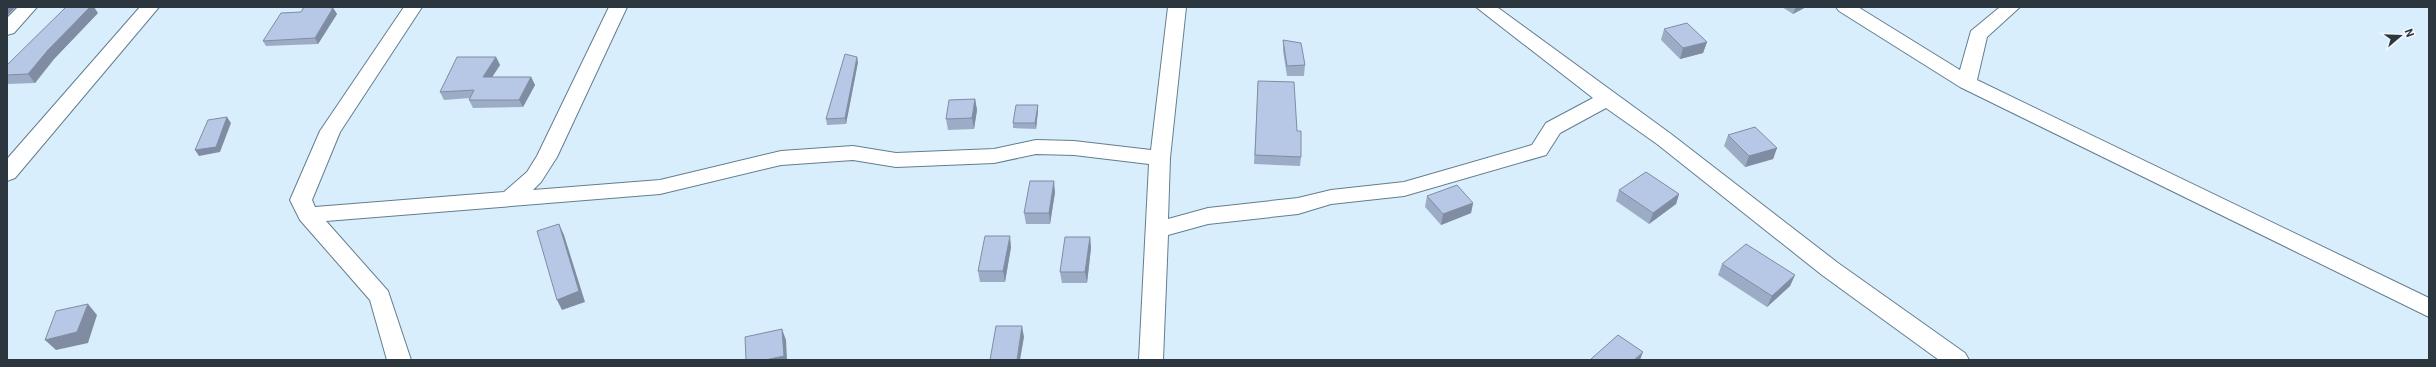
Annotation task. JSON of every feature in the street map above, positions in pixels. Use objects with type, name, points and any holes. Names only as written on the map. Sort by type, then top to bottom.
[{"type":"main road","points":[[7,173],[150,7]]},
{"type":"street","points":[[7,29],[28,7]]},
{"type":"street","points":[[399,360],[380,298],[308,215],[302,200],[330,131],[413,7]]},
{"type":"street","points":[[510,199],[534,177],[547,158],[618,7]]},
{"type":"street","points":[[1151,360],[1160,158],[1177,7]]},
{"type":"street","points":[[1485,7],[1607,100],[1664,139],[1830,269],[1957,360]]},
{"type":"street","points":[[1846,7],[1967,83],[2429,308]]},
{"type":"street","points":[[1967,83],[1978,35],[2010,7]]},
{"type":"street","points":[[1156,230],[1208,216],[1298,206],[1331,197],[1404,189],[1539,150],[1553,128],[1607,100]]},
{"type":"street","points":[[308,215],[660,187],[781,158],[838,154],[853,153],[896,160],[994,156],[1036,147],[1074,148],[1160,158]]},
{"type":"building","points":[[66,7],[90,7],[48,50],[28,74],[7,75],[7,65]]},
{"type":"building","points":[[304,7],[333,8],[315,38],[263,41],[281,13],[301,12]]},
{"type":"building","points":[[1687,23],[1707,42],[1683,48],[1664,29]]},
{"type":"building","points":[[1283,40],[1301,43],[1305,65],[1287,66]]},
{"type":"building","points":[[845,54],[857,57],[845,118],[826,119]]},
{"type":"building","points":[[457,57],[496,57],[483,77],[531,77],[519,100],[469,100],[474,90],[440,92]]},
{"type":"building","points":[[1258,81],[1294,82],[1297,131],[1301,131],[1301,157],[1255,155]]},
{"type":"building","points":[[975,99],[972,118],[946,119],[949,100]]},
{"type":"building","points":[[1016,105],[1038,105],[1035,123],[1013,123]]},
{"type":"building","points":[[227,117],[216,147],[195,150],[208,120]]},
{"type":"building","points":[[1755,127],[1777,148],[1749,156],[1728,135]]},
{"type":"building","points":[[1646,172],[1679,194],[1653,213],[1619,190]]},
{"type":"building","points":[[1030,181],[1054,181],[1049,213],[1024,213]]},
{"type":"building","points":[[1457,185],[1473,203],[1443,214],[1427,196]]},
{"type":"building","points":[[559,224],[579,291],[557,300],[537,231]]},
{"type":"building","points":[[985,236],[1010,236],[1003,271],[978,271]]},
{"type":"building","points":[[1065,237],[1090,237],[1085,272],[1060,272]]},
{"type":"building","points":[[1746,244],[1795,275],[1772,296],[1722,264]]},
{"type":"building","points":[[88,304],[77,332],[45,340],[56,311]]},
{"type":"building","points":[[996,326],[1022,326],[1017,360],[990,360]]},
{"type":"building","points":[[782,329],[784,356],[765,360],[746,360],[745,337]]},
{"type":"building","points":[[1618,335],[1643,352],[1634,360],[1591,359]]}]
